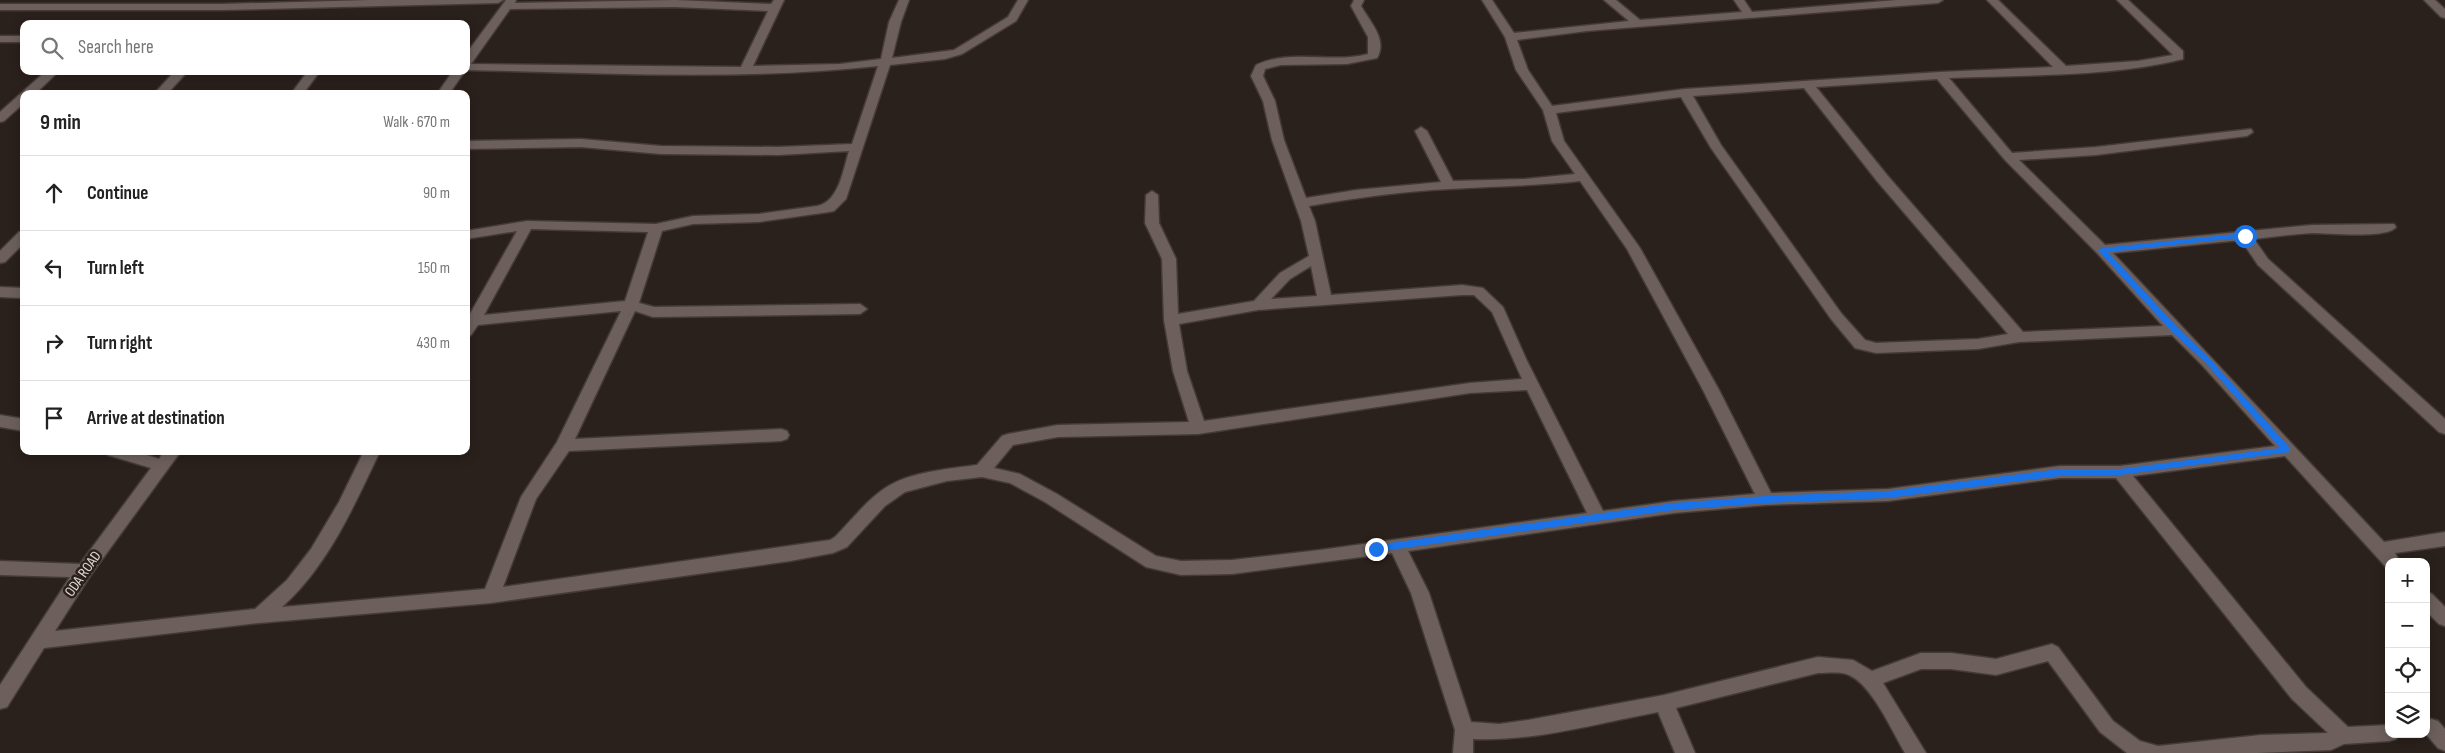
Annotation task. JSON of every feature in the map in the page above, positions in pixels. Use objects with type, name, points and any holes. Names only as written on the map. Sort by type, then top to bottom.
[{"type":"street","points":[[0,8],[10,0]]},
{"type":"street","points":[[0,8],[110,3],[418,1],[575,5],[656,0],[778,4],[745,70]]},
{"type":"street","points":[[470,234],[527,225],[656,228],[693,220],[759,218],[828,208],[839,199],[886,61],[895,22],[904,0]]},
{"type":"street","points":[[470,68],[745,70],[840,67],[945,56],[958,52],[1012,19],[1023,0]]},
{"type":"street","points":[[1325,299],[1315,258],[1315,250],[1302,203],[1278,140],[1269,101],[1259,82],[1258,71],[1264,64],[1273,61],[1350,61],[1373,56],[1376,50],[1376,43],[1356,6],[1359,0]]},
{"type":"street","points":[[1487,0],[1511,38],[1522,70],[1549,110],[1558,141],[1633,248],[1711,390],[1766,499]]},
{"type":"street","points":[[1610,0],[1635,20],[1632,25]]},
{"type":"street","points":[[1739,0],[1749,15]]},
{"type":"street","points":[[1511,38],[1875,3],[1938,0]]},
{"type":"street","points":[[1992,0],[2063,70]]},
{"type":"street","points":[[1549,110],[1685,94],[1940,75],[2063,70],[2138,64],[2179,57],[2179,53],[2122,0]]},
{"type":"street","points":[[2429,0],[2445,15]]},
{"type":"street","points":[[470,56],[505,2]]},
{"type":"street","points":[[0,39],[20,39]]},
{"type":"street","points":[[32,90],[49,75]]},
{"type":"street","points":[[164,90],[178,75]]},
{"type":"street","points":[[301,90],[311,75]]},
{"type":"street","points":[[446,90],[455,75]]},
{"type":"street","points":[[1940,75],[2009,157],[2102,250],[2175,330],[2208,360],[2287,450],[2386,556],[2445,538]]},
{"type":"street","points":[[1808,85],[1882,178],[2019,337]]},
{"type":"street","points":[[1685,94],[1714,146],[1836,316],[1860,344],[1876,348],[1978,344],[2019,337],[2175,330]]},
{"type":"street","points":[[0,118],[20,100]]},
{"type":"street","points":[[1421,130],[1449,185]]},
{"type":"street","points":[[2009,157],[2096,151],[2247,132]]},
{"type":"street","points":[[470,145],[581,143],[661,150],[768,151],[857,147]]},
{"type":"street","points":[[1302,203],[1356,194],[1449,185],[1525,183],[1584,177]]},
{"type":"street","points":[[1152,195],[1152,223],[1169,260],[1171,320],[1180,371],[1198,428]]},
{"type":"street","points":[[470,326],[527,225]]},
{"type":"street","points":[[2102,250],[2227,238],[2249,241],[2312,229],[2356,230],[2389,227]]},
{"type":"street","points":[[491,596],[529,497],[564,445],[631,305],[656,228]]},
{"type":"street","points":[[0,260],[20,239]]},
{"type":"street","points":[[2249,241],[2263,262],[2445,428]]},
{"type":"street","points":[[1258,305],[1285,276],[1315,258]]},
{"type":"street","points":[[1171,320],[1258,305],[1462,290],[1478,291],[1488,298],[1498,310],[1597,516]]},
{"type":"street","points":[[0,292],[20,293]]},
{"type":"street","points":[[470,326],[631,305],[653,312],[860,309]]},
{"type":"street","points":[[982,470],[1008,440],[1058,431],[1198,428],[1470,388],[1532,384]]},
{"type":"street","points":[[0,421],[20,424]]},
{"type":"street","points":[[564,445],[780,435]]},
{"type":"street","points":[[38,641],[259,616],[491,596],[833,546],[851,534],[879,502],[900,488],[948,475],[982,470],[1014,478],[1029,486],[1152,562],[1181,568],[1261,564],[1320,558],[1597,516],[1766,499],[1888,495],[2060,472],[2120,472],[2287,450]]},
{"type":"street","points":[[127,455],[163,466]]},
{"type":"street","name":"ODA ROAD","points":[[0,701],[84,571],[170,455]]},
{"type":"street","points":[[259,616],[292,587],[312,562],[331,533],[370,455]]},
{"type":"street","points":[[2120,472],[2293,686],[2344,736]]},
{"type":"street","points":[[1396,546],[1420,593],[1464,730],[1463,753]]},
{"type":"street","points":[[0,568],[84,571]]},
{"type":"street","points":[[2430,603],[2445,618]]},
{"type":"street","points":[[1871,680],[1888,671],[1921,661],[1951,661],[1996,667],[2052,652],[2098,716],[2115,734],[2141,751],[2152,753]]},
{"type":"street","points":[[1464,730],[1499,732],[1528,728],[1664,702],[1818,666],[1837,665],[1853,668],[1871,680],[1916,753]]},
{"type":"street","points":[[1664,702],[1685,753]]},
{"type":"street","points":[[2434,727],[2445,742]]},
{"type":"street","points":[[2163,753],[2261,744],[2331,742],[2344,736],[2385,732]]},
{"type":"route","points":[[1376,549],[1569,522],[1597,516],[1674,507],[1766,499],[1888,495],[2060,472],[2120,472],[2287,450],[2208,360],[2175,330],[2102,250],[2245,236]]}]
